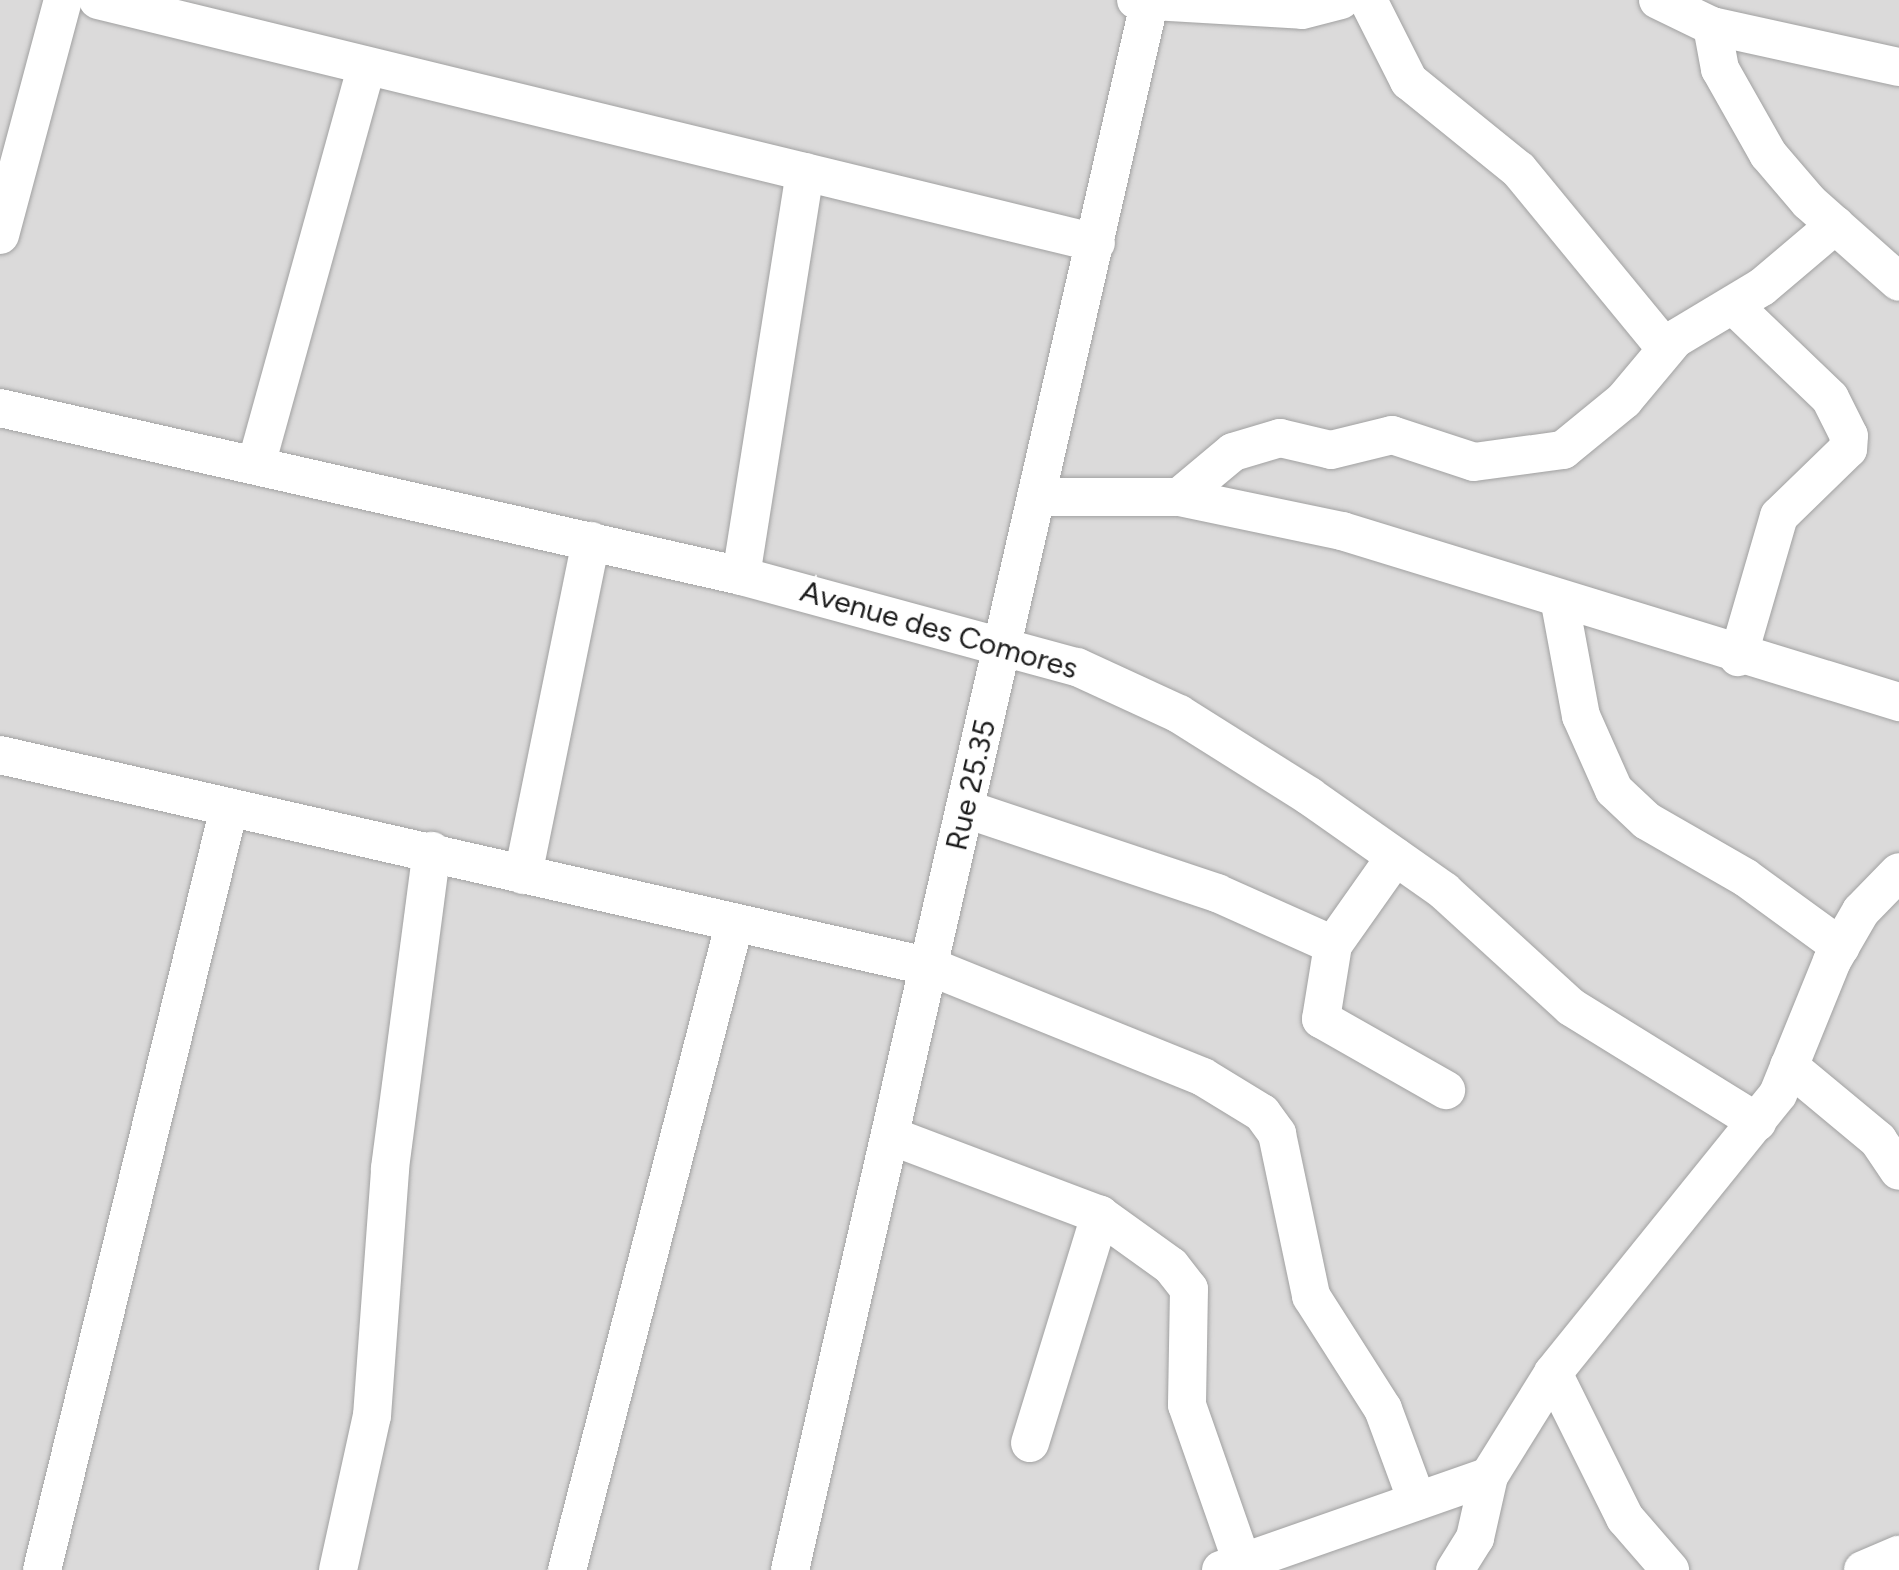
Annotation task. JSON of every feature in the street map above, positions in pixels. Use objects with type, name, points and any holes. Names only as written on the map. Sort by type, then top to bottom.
[{"type":"street","points":[[0,235],[64,0]]},
{"type":"street","points":[[98,0],[179,8],[367,66],[1096,243]]},
{"type":"street","points":[[1145,1],[1302,10],[1341,0]]},
{"type":"street","points":[[1368,0],[1409,81],[1518,170],[1665,348]]},
{"type":"street","points":[[1658,0],[1712,26],[1899,67]]},
{"type":"street","name":"Rue 25.35","points":[[790,1570],[1096,243],[1145,1]]},
{"type":"street","points":[[1712,26],[1738,108],[1836,226],[1899,282]]},
{"type":"street","points":[[256,465],[367,66]]},
{"type":"street","points":[[741,576],[804,172]]},
{"type":"street","points":[[1179,498],[1233,452],[1280,438],[1331,450],[1392,435],[1474,462],[1563,450],[1624,400],[1665,348],[1734,306],[1836,226]]},
{"type":"street","points":[[1734,306],[1830,398],[1849,436],[1848,449],[1779,516],[1738,658]]},
{"type":"street","name":"Avenue des Comores","points":[[0,408],[741,576],[1003,644],[1076,667],[1179,714],[1395,858],[1572,1007],[1757,1122]]},
{"type":"street","points":[[1038,497],[1179,498],[1342,531],[1738,658],[1899,702]]},
{"type":"street","points":[[522,875],[591,541]]},
{"type":"street","points":[[1560,603],[1581,716],[1614,790],[1647,821],[1746,878],[1840,947]]},
{"type":"street","points":[[0,755],[228,812],[432,852],[734,925],[930,967],[1086,1024],[1262,1113],[1278,1134],[1311,1296],[1382,1409],[1417,1501]]},
{"type":"street","points":[[966,809],[1192,883],[1333,945]]},
{"type":"street","points":[[42,1570],[228,812]]},
{"type":"street","points":[[338,1570],[370,1432],[390,1168],[432,852]]},
{"type":"street","points":[[1395,858],[1333,945],[1321,1020],[1446,1090]]},
{"type":"street","points":[[1455,1570],[1475,1538],[1490,1476],[1553,1373],[1757,1122],[1788,1066],[1840,947],[1899,872]]},
{"type":"street","points":[[566,1570],[734,925]]},
{"type":"street","points":[[1788,1066],[1878,1140],[1899,1171]]},
{"type":"street","points":[[890,1136],[1100,1216],[1158,1253],[1189,1290],[1187,1405],[1232,1566],[1351,1531],[1417,1501],[1490,1476]]},
{"type":"street","points":[[1030,1443],[1100,1216]]},
{"type":"street","points":[[1553,1373],[1625,1518],[1670,1570]]},
{"type":"street","points":[[1863,1570],[1899,1556]]},
{"type":"shaded area","points":[[0,0],[1899,0],[1899,1570],[0,1570]]}]
